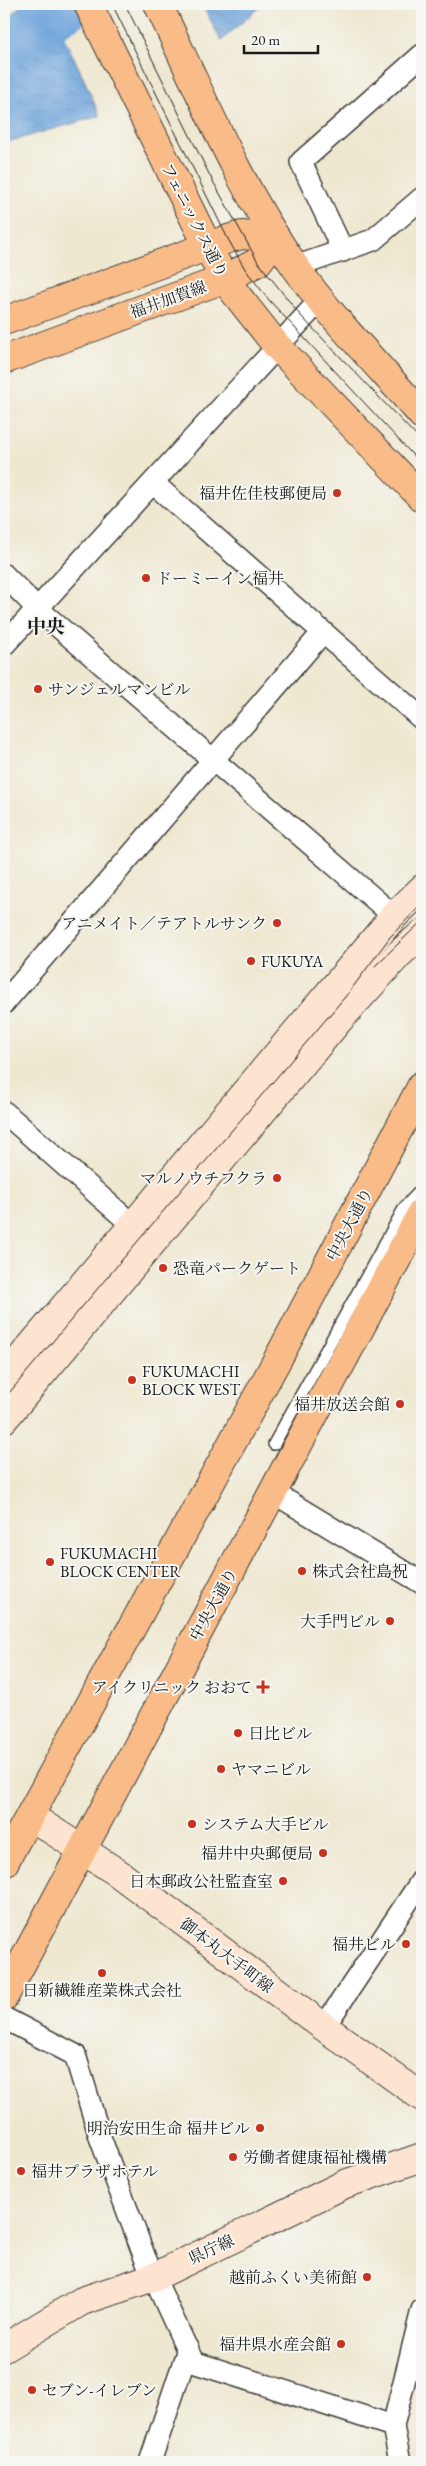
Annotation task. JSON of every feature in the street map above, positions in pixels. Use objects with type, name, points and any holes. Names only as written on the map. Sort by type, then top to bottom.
[{"type":"main road","name":"フェニックス通り","points":[[88,4],[188,210],[224,279],[278,346],[422,498]]},
{"type":"main road","points":[[158,4],[238,172],[276,238],[295,267],[321,299],[422,415]]},
{"type":"main road","points":[[4,321],[242,235],[276,238]]},
{"type":"main road","name":"福井加賀線","points":[[4,360],[224,279],[258,262],[276,238]]},
{"type":"main road","name":"中央大通り","points":[[4,1863],[233,1442],[422,1085]]},
{"type":"main road","name":"中央大通り","points":[[4,1997],[81,1848],[274,1493],[422,1212]]},
{"type":"street","points":[[343,251],[301,162],[422,55]]},
{"type":"street","points":[[295,267],[373,240],[422,198]]},
{"type":"street","points":[[4,645],[321,299]]},
{"type":"street","points":[[153,483],[422,719]]},
{"type":"street","points":[[4,575],[38,609],[394,916]]},
{"type":"street","points":[[4,1003],[323,632]]},
{"type":"street","points":[[4,1419],[143,1234],[394,916],[422,889]]},
{"type":"street","points":[[4,1378],[143,1234],[399,954],[422,934]]},
{"type":"street","points":[[4,1112],[143,1234]]},
{"type":"street","points":[[274,1493],[422,1583]]},
{"type":"street","name":"御本丸大手町線","points":[[30,1816],[118,1873],[324,2027],[422,2097]]},
{"type":"street","points":[[324,2027],[422,1880]]},
{"type":"street","points":[[4,2018],[75,2055],[100,2137],[154,2277],[193,2362],[393,2426]]},
{"type":"street","name":"県庁線","points":[[4,2348],[82,2301],[154,2277],[345,2184],[422,2157]]},
{"type":"street","points":[[400,2462],[393,2426],[422,2310]]},
{"type":"street","points":[[150,2462],[188,2349]]},
{"type":"lane","points":[[274,1444],[405,1207],[422,1189]]},
{"type":"lane","points":[[150,1619],[191,1542],[233,1442]]},
{"type":"water","points":[[22,4],[51,4],[100,116],[4,143],[4,14],[13,14]]},
{"type":"water","points":[[202,4],[263,4],[221,41]]},
{"type":"pier","points":[[48,4],[53,4],[98,105]]},
{"type":"waterway","points":[[4,41],[18,39],[74,4]]},
{"type":"tram line","points":[[112,4],[228,239],[245,269],[269,300],[422,465]]},
{"type":"tram line","points":[[125,4],[210,176],[258,262],[301,316],[422,442]]},
{"type":"tram line","points":[[4,1399],[350,991],[390,937],[422,904]]},
{"type":"tram line","points":[[375,966],[422,921]]},
{"type":"place","name":"福井佐佳枝郵便局","points":[[337,493]]},
{"type":"place","name":"ドーミーイン福井","points":[[146,578]]},
{"type":"place","name":"サンジェルマンビル","points":[[38,689]]},
{"type":"place","name":"アニメイト／テアトルサンク","points":[[277,923]]},
{"type":"place","name":"FUKUYA","points":[[251,961]]},
{"type":"place","name":"マルノウチフクラ","points":[[277,1178]]},
{"type":"place","name":"恐竜パークゲート","points":[[163,1268]]},
{"type":"place","name":"FUKUMACHI BLOCK WEST","points":[[132,1380]]},
{"type":"place","name":"福井放送会館","points":[[400,1404]]},
{"type":"place","name":"FUKUMACHI BLOCK CENTER","points":[[50,1562]]},
{"type":"place","name":"株式会社島祝","points":[[302,1571]]},
{"type":"place","name":"大手門ビル","points":[[390,1621]]},
{"type":"place","name":"アイクリニック おおて","points":[[263,1687]]},
{"type":"place","name":"日比ビル","points":[[238,1733]]},
{"type":"place","name":"ヤマニビル","points":[[221,1769]]},
{"type":"place","name":"システム大手ビル","points":[[192,1824]]},
{"type":"place","name":"福井中央郵便局","points":[[323,1853]]},
{"type":"place","name":"日本郵政公社監査室","points":[[283,1881]]},
{"type":"place","name":"福井ビル","points":[[406,1944]]},
{"type":"place","name":"日新繊維産業株式会社","points":[[102,1973]]},
{"type":"place","name":"明治安田生命 福井ビル","points":[[260,2128]]},
{"type":"place","name":"労働者健康福祉機構","points":[[233,2157]]},
{"type":"place","name":"福井プラザホテル","points":[[21,2171]]},
{"type":"place","name":"越前ふくい美術館","points":[[367,2277]]},
{"type":"place","name":"福井県水産会館","points":[[341,2344]]},
{"type":"place","name":"セブン-イレブン","points":[[32,2390]]},
{"type":"district","name":"中央","points":[[46,626]]}]
